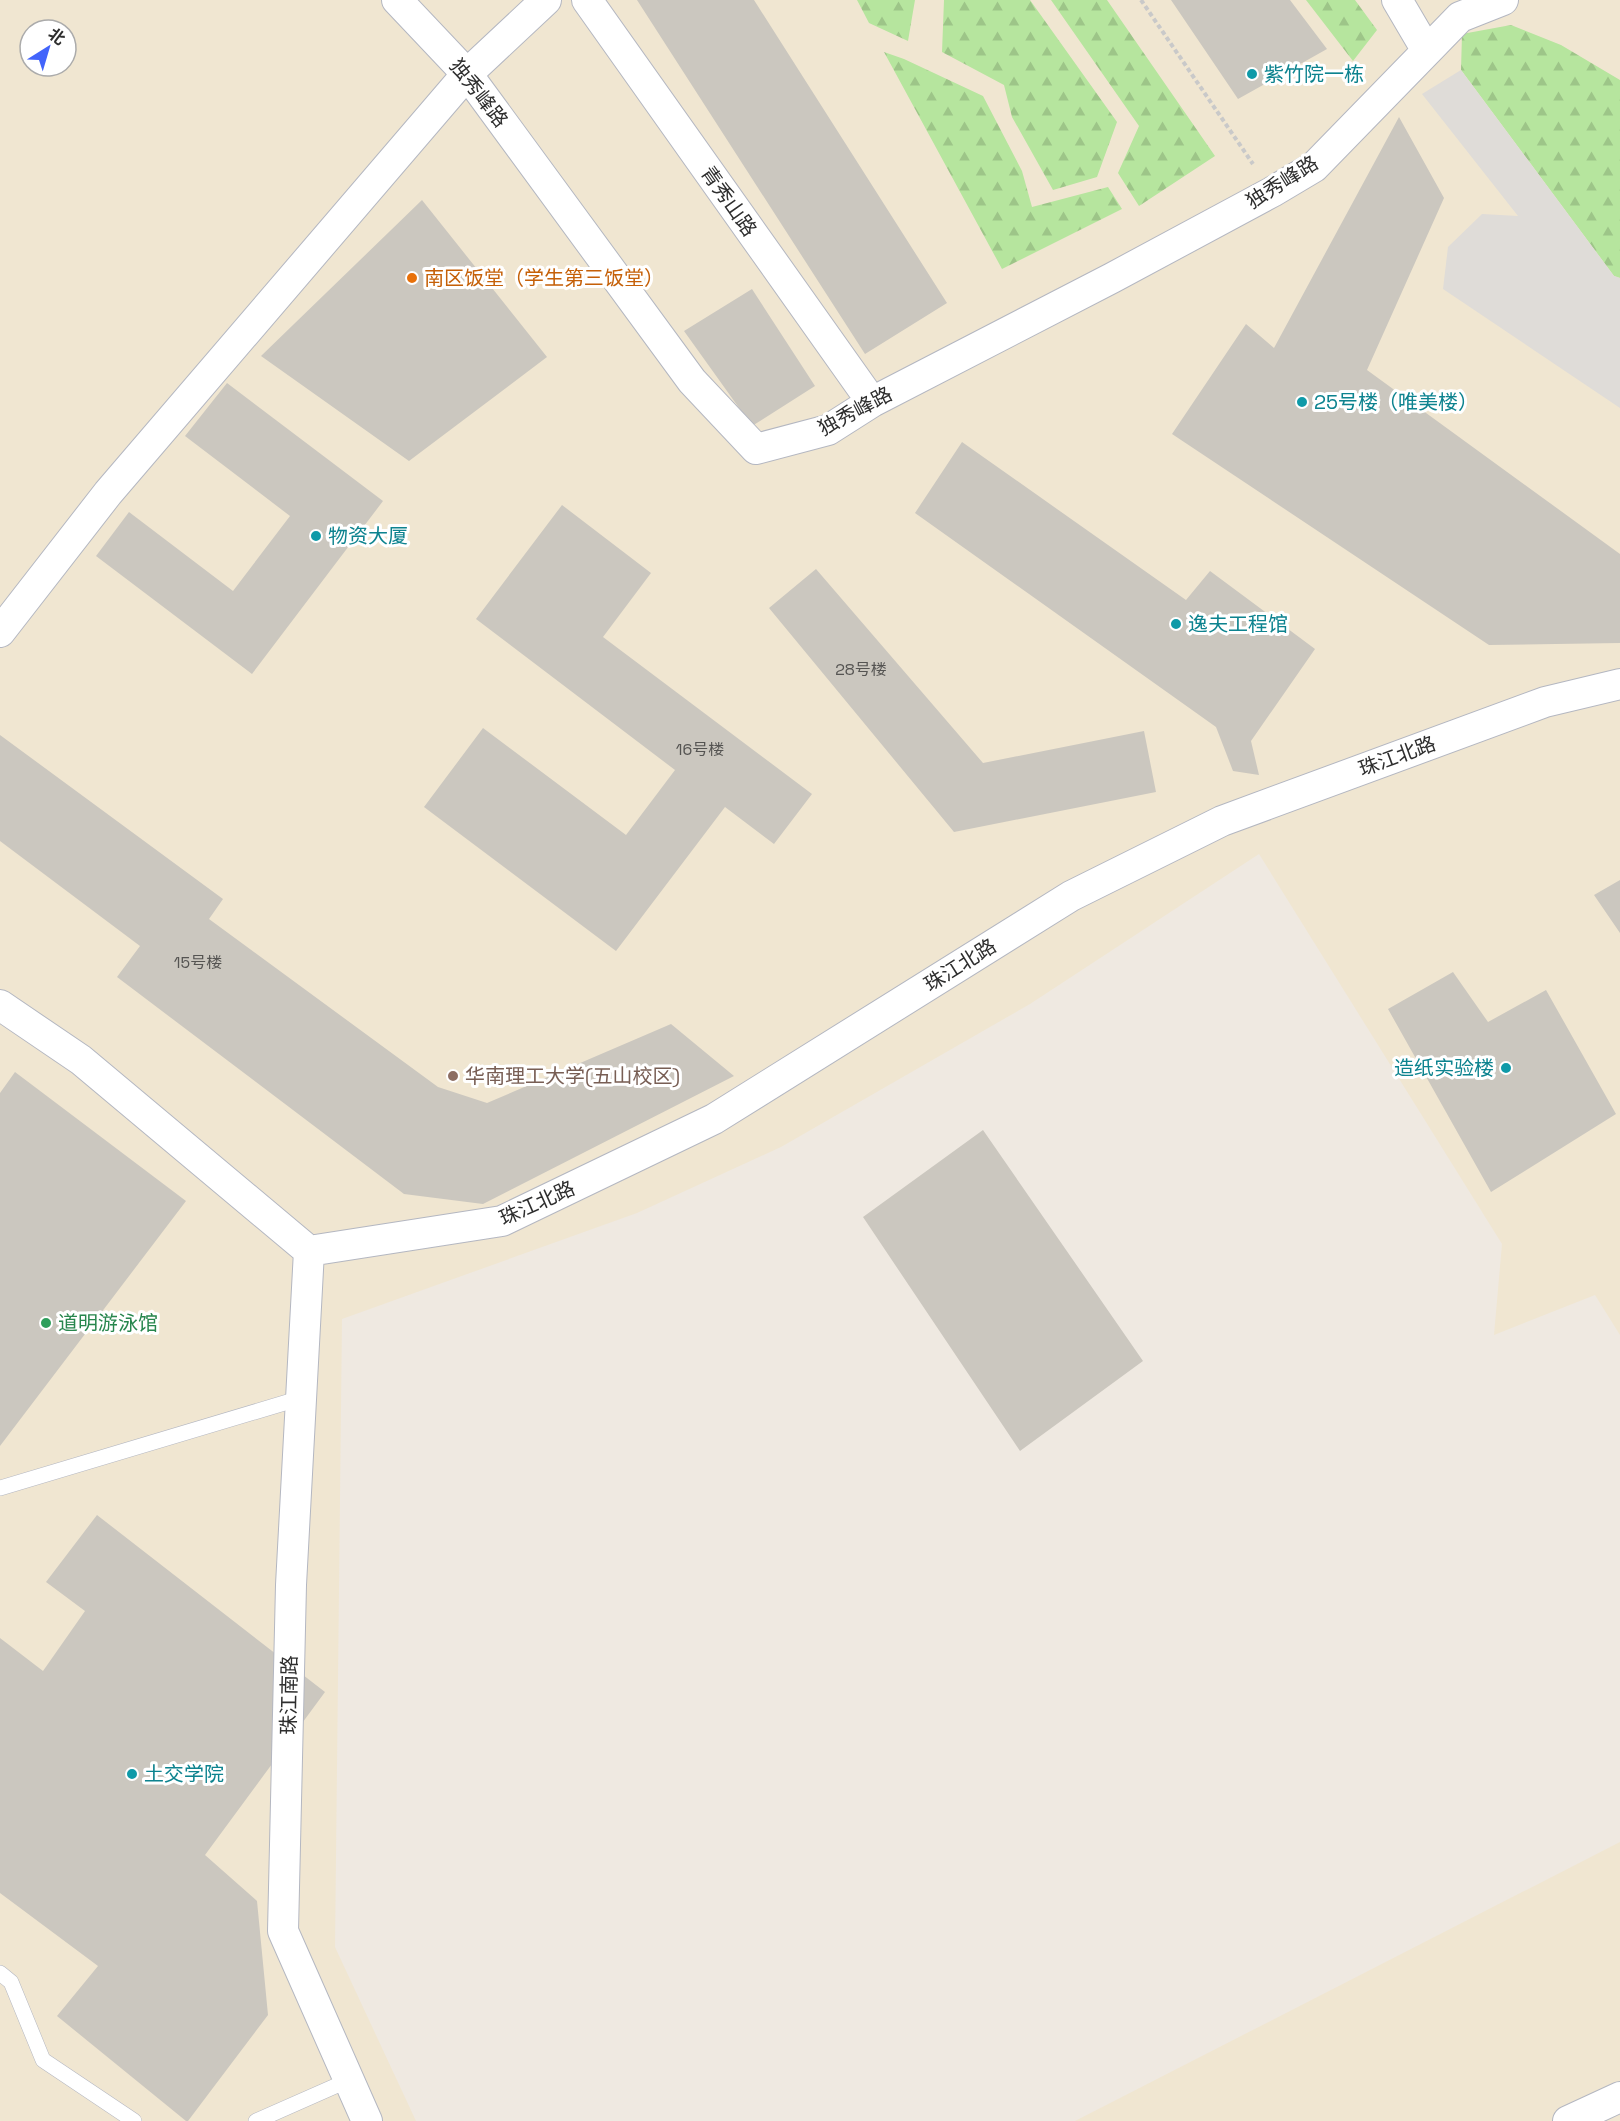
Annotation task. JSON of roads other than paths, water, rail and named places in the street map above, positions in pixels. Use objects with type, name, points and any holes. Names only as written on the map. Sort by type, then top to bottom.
[{"type":"street","name":"独秀峰路","points":[[398,0],[467,74],[692,381],[756,450],[828,430],[872,402],[1112,278],[1314,167],[1460,17],[1503,0]]},
{"type":"street","points":[[0,632],[108,494],[467,74],[546,0]]},
{"type":"street","name":"青秀山路","points":[[587,0],[872,402]]},
{"type":"street","points":[[1397,0],[1426,51]]},
{"type":"street","name":"珠江北路","points":[[309,1251],[502,1221],[714,1119],[1071,896],[1222,820],[1545,702],[1620,684]]},
{"type":"street","points":[[0,1005],[81,1060],[309,1251]]},
{"type":"street","name":"珠江南路","points":[[309,1251],[291,1585],[283,1931],[367,2121]]},
{"type":"street","points":[[1568,2121],[1620,2097]]},
{"type":"lane","points":[[0,1488],[301,1398]]},
{"type":"lane","points":[[0,1973],[11,1982],[43,2060],[134,2121]]},
{"type":"lane","points":[[256,2121],[349,2080]]},
{"type":"place","name":"紫竹院一栋","points":[[1252,74]]},
{"type":"place","name":"南区饭堂（学生第三饭堂）","points":[[412,278]]},
{"type":"place","name":"25号楼（唯美楼）","points":[[1302,402]]},
{"type":"place","name":"物资大厦","points":[[316,536]]},
{"type":"place","name":"逸夫工程馆","points":[[1176,624]]},
{"type":"place","name":"造纸实验楼","points":[[1506,1068]]},
{"type":"place","name":"华南理工大学(五山校区)","points":[[453,1076]]},
{"type":"place","name":"道明游泳馆","points":[[46,1323]]},
{"type":"place","name":"土交学院","points":[[132,1774]]}]
